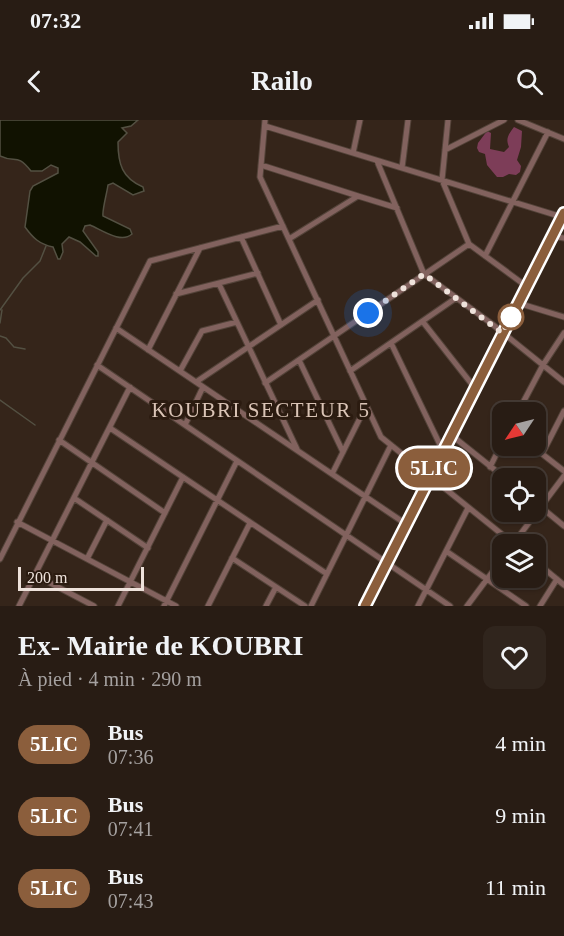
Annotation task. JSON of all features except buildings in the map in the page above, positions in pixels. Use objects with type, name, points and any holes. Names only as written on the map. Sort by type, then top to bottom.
[{"type":"highway","points":[[365,606],[450,434],[563,215]]},
{"type":"street","points":[[353,153],[360,120]]},
{"type":"street","points":[[402,168],[408,120]]},
{"type":"street","points":[[448,120],[442,180],[469,244],[526,286]]},
{"type":"street","points":[[445,150],[504,120]]},
{"type":"street","points":[[518,120],[564,139]]},
{"type":"street","points":[[500,534],[381,437],[260,177],[265,122],[279,130],[513,202],[563,215]]},
{"type":"street","points":[[485,256],[548,132]]},
{"type":"street","points":[[377,160],[424,274],[564,382]]},
{"type":"street","points":[[261,165],[397,208]]},
{"type":"street","points":[[289,239],[358,196]]},
{"type":"street","points":[[0,559],[150,261],[283,226]]},
{"type":"street","points":[[552,236],[564,238]]},
{"type":"street","points":[[241,237],[281,325]]},
{"type":"street","points":[[265,383],[469,244]]},
{"type":"street","points":[[148,350],[200,248]]},
{"type":"street","points":[[176,294],[258,273]]},
{"type":"street","points":[[219,284],[297,450]]},
{"type":"street","points":[[350,371],[456,298]]},
{"type":"street","points":[[196,382],[318,300]]},
{"type":"street","points":[[518,303],[564,317]]},
{"type":"street","points":[[180,371],[202,331],[237,322]]},
{"type":"street","points":[[423,322],[474,387]]},
{"type":"street","points":[[116,328],[406,524]]},
{"type":"street","points":[[523,402],[543,365],[564,333]]},
{"type":"street","points":[[391,343],[442,451]]},
{"type":"street","points":[[299,360],[343,453]]},
{"type":"street","points":[[97,364],[450,606]]},
{"type":"street","points":[[19,606],[130,387]]},
{"type":"street","points":[[185,425],[203,387]]},
{"type":"street","points":[[332,474],[366,405]]},
{"type":"street","points":[[546,446],[564,411]]},
{"type":"street","points":[[110,428],[327,574]]},
{"type":"street","points":[[450,434],[490,467],[496,456]]},
{"type":"street","points":[[59,440],[165,513]]},
{"type":"street","points":[[311,606],[391,445]]},
{"type":"street","points":[[544,456],[564,474],[546,495]]},
{"type":"street","points":[[165,603],[237,461]]},
{"type":"street","points":[[118,606],[183,477]]},
{"type":"street","points":[[74,498],[148,548]]},
{"type":"street","points":[[418,606],[468,508]]},
{"type":"street","points":[[546,511],[564,526]]},
{"type":"street","points":[[87,559],[107,520]]},
{"type":"street","points":[[17,522],[131,582],[165,603],[177,606]]},
{"type":"street","points":[[208,606],[250,523]]},
{"type":"street","points":[[446,551],[526,606]]},
{"type":"street","points":[[232,558],[304,606]]},
{"type":"street","points":[[546,570],[564,585]]},
{"type":"street","points":[[467,606],[492,572]]},
{"type":"street","points":[[35,575],[93,606]]},
{"type":"street","points":[[540,606],[557,579]]},
{"type":"street","points":[[267,606],[276,587]]},
{"type":"shaded area","points":[[0,120],[138,120],[131,126],[122,128],[127,133],[118,142],[118,150],[120,164],[126,175],[143,187],[144,191],[133,195],[113,183],[108,185],[103,213],[103,216],[130,229],[132,234],[122,238],[90,225],[85,226],[83,231],[98,252],[98,256],[80,242],[69,237],[62,244],[63,252],[58,259],[53,247],[37,240],[25,227],[30,191],[33,186],[58,173],[58,168],[51,165],[42,171],[31,171],[19,160],[0,156]]},
{"type":"shaded area","points":[[514,127],[522,131],[517,160],[521,166],[520,172],[516,175],[497,177],[487,165],[485,154],[479,152],[478,143],[487,131],[491,133],[490,149],[504,152],[509,147],[509,134]]},
{"type":"waterway","points":[[0,310],[23,278],[40,261],[46,246]]},
{"type":"waterway","points":[[0,323],[2,310]]},
{"type":"waterway","points":[[0,336],[6,338],[14,347],[25,349]]},
{"type":"waterway","points":[[0,400],[35,425]]},
{"type":"bus line","name":"5LIC","points":[[365,606],[564,213]]},
{"type":"district","name":"KOUBRI SECTEUR 5","points":[[261,410]]},
{"type":"route","points":[[368,313],[424,274],[502,333],[511,317]]}]
